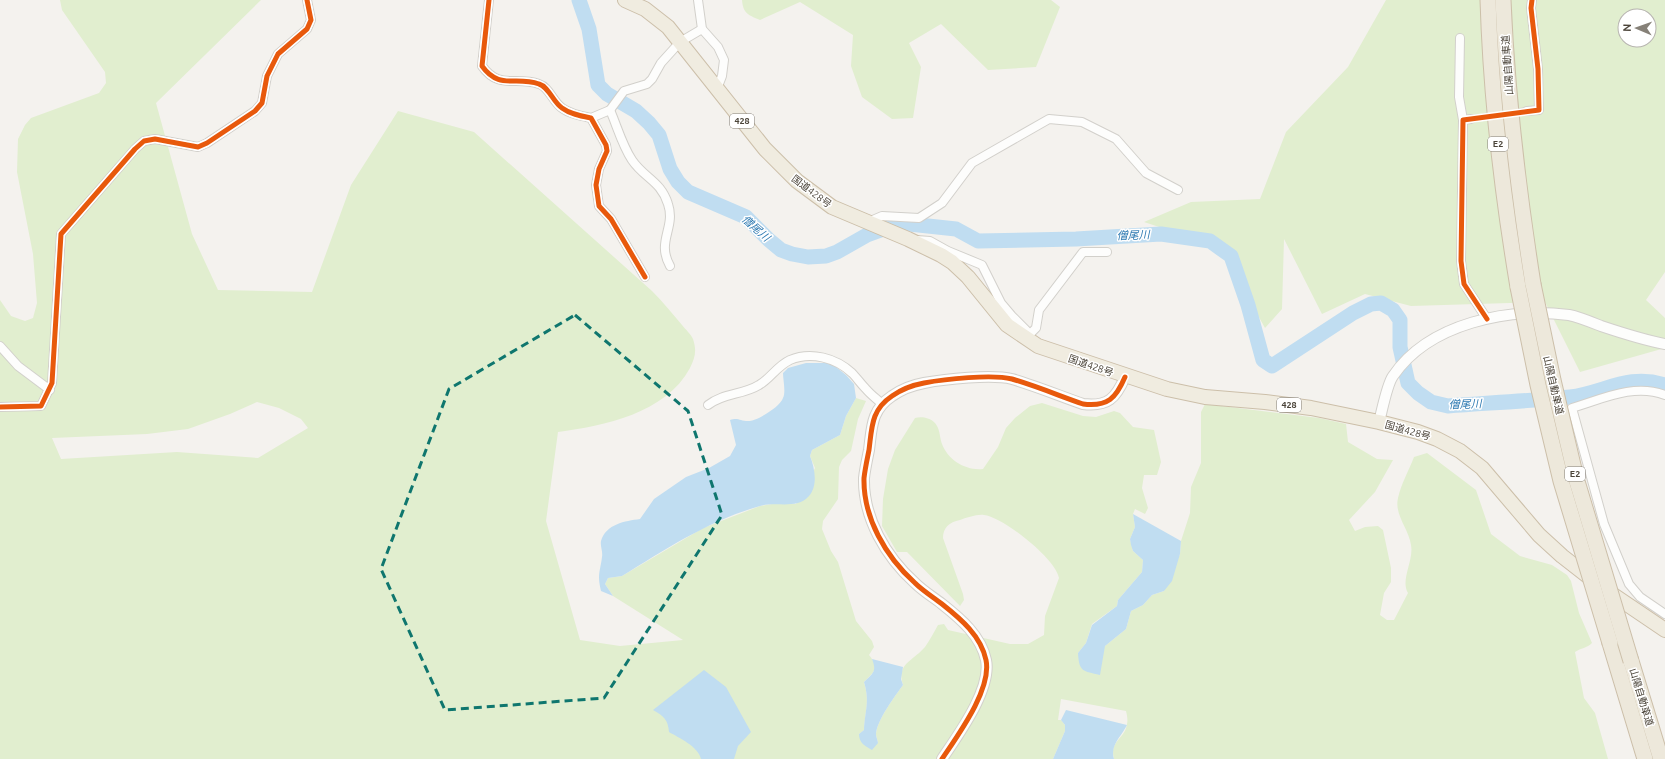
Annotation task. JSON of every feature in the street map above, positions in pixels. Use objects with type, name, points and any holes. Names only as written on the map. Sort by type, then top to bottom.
[{"type":"highway","name":"国道428号","points":[[625,0],[645,9],[668,27],[765,149],[797,181],[832,207],[908,239],[952,262],[968,277],[1007,325],[1028,336],[1038,346],[1126,377],[1166,389],[1205,397],[1304,407],[1379,422],[1418,432],[1437,439],[1460,451],[1482,468],[1539,535],[1562,556],[1592,580],[1665,630]]},
{"type":"highway","name":"山陽自動車道","points":[[1488,0],[1499,156],[1518,287],[1538,384],[1561,482],[1645,759]]},
{"type":"highway","name":"山陽自動車道","points":[[1504,0],[1515,161],[1533,284],[1553,380],[1576,478],[1661,759]]},
{"type":"street","points":[[0,407],[41,406],[50,390],[52,383],[61,234],[135,149],[144,141],[155,139],[198,147],[207,144],[255,111],[262,103],[267,76],[278,54],[307,29],[311,20],[307,0]]},
{"type":"street","points":[[489,0],[482,57],[482,66],[486,72],[492,78],[500,80],[544,86],[562,109],[591,118],[610,110],[624,91],[647,84],[652,80],[661,63],[680,42],[702,29]]},
{"type":"street","points":[[698,0],[702,29],[718,47],[724,60],[722,76],[717,89]]},
{"type":"street","points":[[1527,111],[1539,110],[1538,69],[1531,8],[1532,0]]},
{"type":"street","points":[[1460,38],[1459,97],[1467,119],[1461,261],[1464,284],[1487,319]]},
{"type":"street","points":[[610,110],[632,159],[639,169],[658,184],[668,204],[671,217],[664,249],[664,256],[670,266]]},
{"type":"street","points":[[591,118],[606,146],[607,151],[599,169],[596,185],[599,206],[611,219],[645,277]]},
{"type":"street","points":[[871,223],[882,216],[919,218],[942,203],[972,163],[1049,119],[1082,122],[1116,139],[1146,173],[1178,190]]},
{"type":"street","points":[[1028,336],[1036,328],[1039,310],[1083,252],[1107,252]]},
{"type":"street","points":[[1379,422],[1392,377],[1429,341],[1455,328],[1487,319],[1530,313],[1570,315],[1616,331],[1665,344]]},
{"type":"street","points":[[0,346],[18,366],[50,390]]},
{"type":"street","points":[[708,405],[722,396],[751,389],[760,385],[779,367],[801,356],[826,358],[839,364],[852,373],[867,391],[882,404]]},
{"type":"street","points":[[942,759],[977,703],[986,677],[986,661],[979,642],[972,632],[956,615],[915,583],[898,565],[872,524],[867,508],[864,479],[873,419],[877,408],[900,391],[924,382],[995,377],[1011,379],[1084,404],[1103,404],[1119,392],[1126,377]]},
{"type":"street","points":[[1665,395],[1652,391],[1634,390],[1572,408],[1604,524],[1629,584],[1640,597],[1665,614]]},
{"type":"highlighted area","points":[[575,315],[688,411],[722,515],[604,698],[445,710],[381,569],[449,389]]},
{"type":"green space","points":[[60,0],[261,0],[156,103],[192,234],[218,290],[312,292],[351,185],[398,111],[474,132],[652,291],[689,333],[693,339],[695,347],[693,361],[690,368],[679,383],[666,396],[632,415],[614,421],[595,426],[558,432],[546,521],[580,640],[620,646],[683,640],[613,596],[605,584],[608,578],[622,576],[703,528],[760,506],[777,503],[796,504],[815,468],[810,456],[812,450],[840,435],[846,416],[856,398],[866,401],[858,419],[851,451],[842,460],[839,467],[838,499],[823,521],[822,529],[831,551],[838,562],[856,621],[872,641],[874,647],[869,655],[875,667],[871,675],[864,682],[867,701],[864,730],[859,734],[878,743],[876,734],[877,728],[887,708],[903,685],[901,678],[904,667],[925,647],[938,625],[944,624],[948,630],[1010,644],[1028,644],[1044,635],[1045,616],[1059,578],[1056,570],[1049,560],[1028,540],[1003,523],[984,515],[972,516],[953,522],[945,528],[943,534],[943,538],[963,594],[964,600],[960,606],[907,552],[897,552],[882,526],[883,499],[888,469],[895,450],[915,418],[921,417],[933,421],[938,428],[942,444],[949,455],[964,466],[977,469],[983,469],[998,447],[1006,428],[1015,418],[1030,406],[1042,403],[1083,416],[1096,417],[1114,411],[1120,413],[1133,427],[1154,430],[1161,462],[1157,475],[1144,475],[1142,488],[1148,508],[1145,514],[1135,509],[1133,514],[1135,527],[1130,539],[1133,551],[1143,560],[1142,572],[1118,600],[1117,606],[1092,624],[1086,643],[1078,653],[1105,646],[1126,629],[1131,611],[1143,605],[1152,595],[1164,591],[1180,554],[1181,541],[1190,513],[1191,487],[1201,463],[1201,412],[1205,404],[1319,418],[1346,424],[1348,442],[1377,459],[1393,460],[1375,492],[1349,520],[1355,531],[1365,527],[1378,526],[1383,530],[1391,568],[1391,582],[1384,593],[1380,615],[1387,620],[1394,620],[1408,593],[1406,588],[1406,576],[1411,557],[1411,545],[1397,504],[1401,488],[1414,457],[1427,453],[1476,490],[1491,534],[1520,556],[1552,565],[1567,575],[1571,581],[1579,613],[1592,643],[1575,652],[1584,698],[1595,713],[1608,759],[1114,759],[1113,753],[1115,744],[1126,729],[1126,711],[1061,699],[1058,720],[1061,720],[1065,725],[1065,731],[1053,759],[0,759],[0,300],[11,316],[25,321],[33,318],[37,303],[33,254],[17,172],[18,139],[25,125],[31,118],[99,93],[106,83],[105,72],[62,10]],"holes":[[[257,402],[279,408],[301,419],[308,428],[258,458],[177,452],[61,459],[52,438],[147,434],[188,429],[230,414]]]},
{"type":"green space","points":[[742,0],[1051,0],[1060,7],[1036,67],[988,70],[941,24],[909,43],[921,67],[913,118],[892,119],[862,97],[851,66],[853,35],[800,2],[760,20],[752,17],[745,11]]},
{"type":"green space","points":[[1386,0],[1665,0],[1665,272],[1646,300],[1665,318],[1665,348],[1580,372],[1545,302],[1411,306],[1365,294],[1322,314],[1284,239],[1282,309],[1265,328],[1220,247],[1144,222],[1191,202],[1260,199],[1286,132],[1348,67]]},
{"type":"water","points":[[806,363],[831,363],[846,375],[854,384],[856,398],[846,416],[840,435],[812,450],[810,456],[815,482],[809,496],[799,503],[760,506],[706,527],[622,576],[608,578],[605,584],[613,596],[601,591],[599,577],[602,555],[601,541],[603,535],[617,524],[640,519],[654,499],[686,477],[709,468],[730,456],[736,445],[730,420],[735,419],[748,421],[757,419],[773,409],[781,402],[784,395],[783,373],[788,368]]},
{"type":"water","points":[[1133,514],[1181,541],[1180,554],[1172,581],[1164,591],[1152,595],[1143,605],[1131,611],[1126,629],[1105,646],[1100,675],[1090,673],[1083,670],[1079,664],[1078,653],[1086,643],[1092,625],[1117,606],[1118,600],[1142,572],[1143,560],[1133,551],[1130,539],[1135,527]]},
{"type":"water","points":[[872,659],[903,667],[901,679],[903,685],[887,708],[877,728],[876,734],[878,743],[872,750],[861,742],[859,734],[864,730],[867,695],[864,682],[874,670]]},
{"type":"water","points":[[704,670],[726,687],[751,732],[738,746],[734,759],[701,759],[699,754],[692,746],[669,732],[668,724],[665,719],[653,710]]},
{"type":"water","points":[[1066,710],[1127,725],[1115,745],[1113,754],[1114,759],[1053,759],[1065,731],[1065,725],[1061,720]]},
{"type":"waterway","name":"僧尾川","points":[[579,0],[589,29],[598,85],[607,94],[636,111],[659,135],[670,169],[678,182],[688,192],[746,217],[781,250],[792,254],[808,257],[826,256],[837,252],[867,235],[900,223],[956,229],[978,241],[1076,239],[1161,234],[1210,241],[1231,256],[1248,305],[1263,360],[1272,366],[1353,313],[1371,304],[1381,303],[1393,310],[1400,320],[1400,347],[1408,383],[1418,393],[1431,402],[1448,406],[1570,397],[1628,382],[1639,381],[1665,385]]},
{"type":"tunnel","points":[[1471,119],[1527,111]]},
{"type":"cycle path","points":[[0,407],[41,406],[52,383],[61,234],[135,149],[144,141],[155,139],[198,147],[207,143],[255,111],[262,103],[267,76],[278,54],[307,29],[311,20],[307,0]]},
{"type":"cycle path","points":[[489,0],[482,66],[488,73],[501,80],[523,81],[539,84],[546,88],[556,102],[565,110],[580,116],[591,118],[606,145],[607,151],[599,169],[596,185],[599,206],[611,219],[645,277]]},
{"type":"cycle path","points":[[1487,319],[1464,284],[1461,261],[1463,120],[1539,110],[1538,69],[1531,8],[1532,0]]},
{"type":"cycle path","points":[[942,759],[965,725],[979,698],[984,684],[986,660],[980,643],[963,622],[904,573],[878,536],[867,508],[864,478],[872,426],[876,413],[885,401],[900,391],[933,381],[993,377],[1012,379],[1083,404],[1092,405],[1110,400],[1122,384],[1125,377]]}]
